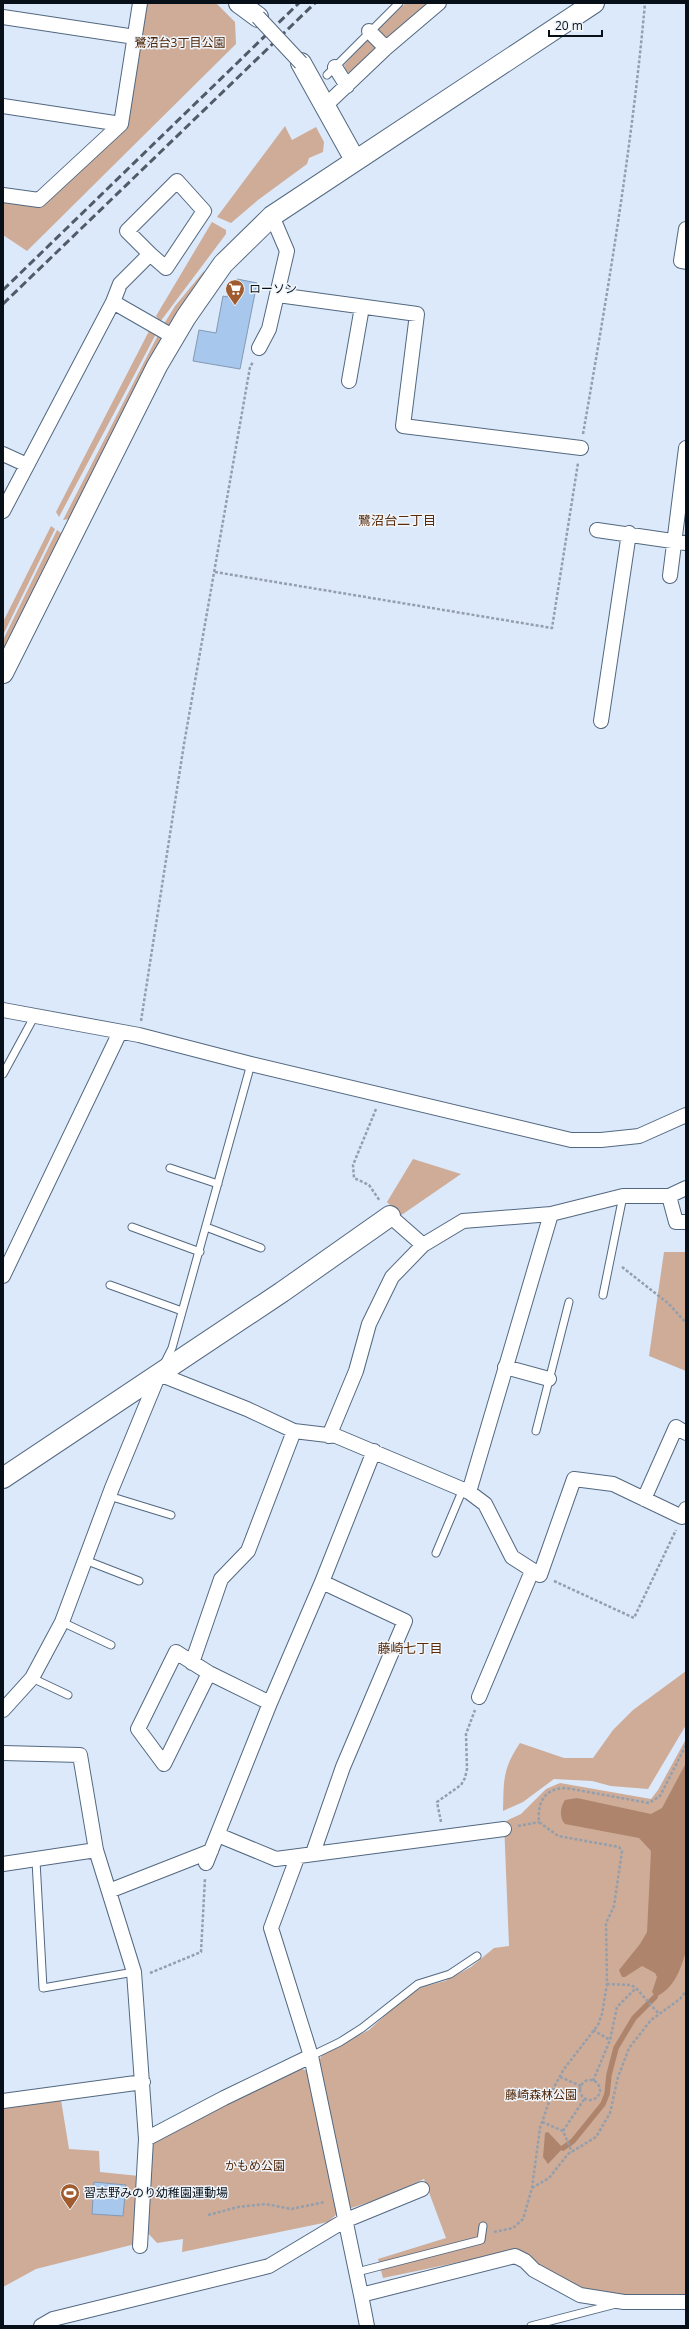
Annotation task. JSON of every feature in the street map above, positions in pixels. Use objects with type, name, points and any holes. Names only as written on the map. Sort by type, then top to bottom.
[{"type":"street","points":[[3,195],[39,200],[122,124],[140,3]]},
{"type":"street","points":[[326,105],[386,48],[439,3]]},
{"type":"street","points":[[3,673],[73,530],[174,337],[223,264],[272,216],[594,3]]},
{"type":"street","points":[[250,9],[301,63],[326,105],[355,160]]},
{"type":"street","points":[[3,17],[135,38]]},
{"type":"street","points":[[369,31],[386,48]]},
{"type":"street","points":[[331,71],[347,86]]},
{"type":"street","points":[[3,106],[122,124]]},
{"type":"street","points":[[177,181],[204,211],[166,268],[150,254],[127,230],[177,181]]},
{"type":"street","points":[[259,348],[269,329],[287,251],[272,216]]},
{"type":"street","points":[[686,229],[681,261],[686,262]]},
{"type":"street","points":[[3,511],[113,302],[120,284],[150,254]]},
{"type":"street","points":[[278,295],[417,314],[403,426],[580,448]]},
{"type":"street","points":[[113,302],[174,337]]},
{"type":"street","points":[[349,381],[362,306]]},
{"type":"street","points":[[670,576],[680,542],[686,448]]},
{"type":"street","points":[[3,454],[27,466]]},
{"type":"street","points":[[597,530],[629,533],[680,542]]},
{"type":"street","points":[[601,721],[629,533]]},
{"type":"street","points":[[3,1010],[34,1017],[139,1035],[251,1064],[571,1140],[601,1140],[639,1136],[686,1115]]},
{"type":"street","points":[[3,1276],[120,1032]]},
{"type":"street","points":[[330,1436],[356,1371],[372,1318],[392,1277],[423,1245],[463,1221],[551,1214],[623,1196],[669,1196],[686,1188]]},
{"type":"street","points":[[669,1196],[676,1222],[686,1222]]},
{"type":"street","points":[[466,1490],[551,1214]]},
{"type":"street","points":[[3,1478],[159,1374],[390,1216],[423,1245]]},
{"type":"street","points":[[505,1367],[549,1379]]},
{"type":"street","points":[[159,1374],[247,1409],[294,1431],[336,1436],[466,1490],[486,1504],[512,1557],[536,1573]]},
{"type":"street","points":[[3,1710],[32,1678],[62,1622],[109,1496],[159,1374]]},
{"type":"street","points":[[644,1499],[676,1427],[686,1432]]},
{"type":"street","points":[[192,1663],[221,1579],[248,1551],[294,1431]]},
{"type":"street","points":[[109,1890],[209,1857],[270,1703],[322,1582],[374,1451]]},
{"type":"street","points":[[479,1697],[536,1573],[574,1479],[613,1484],[644,1499],[685,1515]]},
{"type":"street","points":[[313,1853],[343,1767],[405,1621],[322,1582]]},
{"type":"street","points":[[209,1673],[164,1764],[138,1728],[176,1652],[209,1673],[270,1703]]},
{"type":"street","points":[[3,1753],[80,1755],[96,1850],[134,1976],[146,2139],[140,2246]]},
{"type":"street","points":[[218,1835],[276,1859],[297,1858],[313,1853],[445,1838],[504,1829]]},
{"type":"street","points":[[3,1864],[36,1861],[96,1850]]},
{"type":"street","points":[[297,1858],[271,1928],[311,2056],[339,2199],[367,2326]]},
{"type":"street","points":[[146,2139],[224,2098],[311,2056]]},
{"type":"street","points":[[3,2101],[143,2082]]},
{"type":"street","points":[[50,2324],[269,2266],[344,2221],[422,2189]]},
{"type":"street","points":[[361,2295],[515,2256],[525,2261],[534,2270],[580,2295],[624,2302],[686,2302]]},
{"type":"lane","points":[[331,71],[369,31],[399,3]]},
{"type":"lane","points":[[3,1074],[34,1017]]},
{"type":"lane","points":[[159,1374],[172,1348],[200,1252],[251,1064]]},
{"type":"lane","points":[[170,1168],[218,1184]]},
{"type":"lane","points":[[603,1294],[623,1196]]},
{"type":"lane","points":[[132,1227],[200,1252]]},
{"type":"lane","points":[[206,1227],[261,1248]]},
{"type":"lane","points":[[110,1285],[182,1311]]},
{"type":"lane","points":[[536,1431],[569,1302]]},
{"type":"lane","points":[[436,1553],[466,1490]]},
{"type":"lane","points":[[109,1496],[171,1515]]},
{"type":"lane","points":[[85,1560],[139,1580]]},
{"type":"lane","points":[[62,1622],[111,1645]]},
{"type":"lane","points":[[32,1678],[68,1695]]},
{"type":"lane","points":[[36,1861],[43,1988],[134,1976]]},
{"type":"lane","points":[[311,2056],[340,2042],[362,2028],[418,1984],[450,1974],[477,1956]]},
{"type":"lane","points":[[356,2272],[481,2240],[482,2230]]},
{"type":"lane","points":[[531,2326],[624,2302]]},
{"type":"path","points":[[215,572],[552,628],[580,448],[599,344],[639,74],[645,3]]},
{"type":"path","points":[[139,1035],[184,744],[250,367],[259,348]]},
{"type":"path","points":[[382,1094],[353,1165],[354,1178],[369,1185],[390,1216]]},
{"type":"path","points":[[611,1258],[669,1304],[686,1323]]},
{"type":"path","points":[[536,1573],[634,1618],[685,1515]]},
{"type":"path","points":[[445,1838],[437,1802],[462,1785],[465,1778],[467,1769],[466,1734],[479,1697]]},
{"type":"path","points":[[539,1822],[539,1804],[546,1794],[558,1788],[566,1788],[640,1803],[655,1801],[660,1796],[686,1745]]},
{"type":"path","points":[[482,2230],[517,2226],[523,2219],[532,2188],[536,2148],[542,2122],[554,2087],[593,2030],[602,2014],[607,1984],[606,1923],[614,1906],[622,1851],[619,1847],[558,1836],[539,1822],[504,1829]]},
{"type":"path","points":[[134,1976],[201,1952],[209,1857]]},
{"type":"path","points":[[607,1984],[631,1985],[636,1988],[659,2014]]},
{"type":"path","points":[[593,2080],[610,2040],[617,2007],[636,1988]]},
{"type":"path","points":[[532,2188],[549,2178],[572,2152],[596,2137],[605,2125],[629,2048],[650,2020],[680,1999],[686,1991]]},
{"type":"path","points":[[593,2030],[610,2040]]},
{"type":"path","points":[[560,2077],[581,2086]]},
{"type":"path","points":[[593,2080],[599,2088],[598,2095],[592,2099],[585,2098],[581,2093],[581,2086],[586,2081],[593,2080]]},
{"type":"path","points":[[563,2131],[585,2098]]},
{"type":"path","points":[[542,2122],[563,2131],[572,2152]]},
{"type":"path","points":[[208,2215],[238,2207],[266,2204],[291,2208],[339,2199]]},
{"type":"green space","name":"鷺沼台3丁目公園","points":[[146,3],[216,3],[235,22],[236,44],[27,251],[3,235],[3,201],[41,207],[127,126]]},
{"type":"green space","points":[[406,3],[428,3],[383,41],[374,32]]},
{"type":"green space","points":[[370,36],[378,45],[350,73],[346,71],[344,65]]},
{"type":"green space","points":[[285,126],[292,140],[316,127],[324,142],[323,152],[309,158],[307,164],[258,200],[231,223],[217,217]]},
{"type":"green space","points":[[212,222],[226,230],[226,234],[160,322],[156,316]]},
{"type":"green space","points":[[204,271],[205,274],[169,326],[164,324],[175,306]]},
{"type":"green space","points":[[149,331],[156,334],[59,517],[56,512]]},
{"type":"green space","points":[[158,335],[161,339],[69,519],[63,520]]},
{"type":"green space","points":[[51,526],[55,529],[3,635],[3,622]]},
{"type":"green space","points":[[57,530],[62,534],[3,653],[3,640]]},
{"type":"green space","points":[[413,1159],[461,1174],[400,1216],[387,1202]]},
{"type":"green space","points":[[664,1252],[686,1252],[686,1371],[649,1356]]},
{"type":"green space","points":[[686,1671],[686,1725],[648,1789],[611,1786],[592,1781],[554,1779],[523,1802],[503,1811],[505,1776],[507,1768],[520,1743],[564,1758],[593,1758],[613,1730],[633,1710]]},
{"type":"green space","name":"藤崎森林公園","points":[[686,1739],[685,2295],[629,2297],[580,2291],[513,2251],[383,2278],[378,2259],[446,2238],[424,2179],[385,2197],[348,2209],[319,2062],[322,2054],[369,2030],[405,1997],[422,1987],[445,1981],[471,1967],[494,1948],[509,1946],[504,1822],[521,1814],[546,1789],[560,1783],[651,1799],[658,1790]]},
{"type":"green space","name":"かもめ公園","points":[[302,2069],[308,2071],[313,2085],[332,2196],[338,2213],[328,2222],[182,2252],[183,2239],[157,2243],[146,2231],[152,2145],[155,2141],[225,2104]]},
{"type":"green space","name":"習志野みのり幼稚園運動場","points":[[61,2100],[69,2149],[99,2151],[100,2172],[139,2176],[135,2244],[36,2269],[3,2287],[3,2108]]},
{"type":"shaded area","points":[[686,1763],[686,1951],[676,1978],[668,1988],[656,1997],[652,1992],[657,1977],[655,1973],[642,1966],[625,1977],[622,1977],[619,1970],[640,1944],[647,1932],[651,1851],[639,1838],[565,1824],[561,1816],[561,1809],[565,1800],[577,1798],[651,1814],[662,1808]]},
{"type":"shaded area","points":[[548,2132],[563,2148],[548,2164],[543,2157],[545,2133]]},
{"type":"building","points":[[237,279],[257,283],[240,369],[193,361],[199,330],[216,333],[223,296],[227,297],[229,289],[235,290]]},
{"type":"building","points":[[94,2182],[126,2185],[123,2216],[92,2214]]},
{"type":"waterway","points":[[563,2148],[573,2141],[603,2104],[607,2094],[609,2075],[616,2048],[634,2018],[655,1997]]},
{"type":"railway","points":[[3,290],[299,3]]},
{"type":"railway","points":[[3,304],[315,3]]},
{"type":"place","name":"ローソン","points":[[235,306]]},
{"type":"place","name":"習志野みのり幼稚園運動場","points":[[70,2210]]},
{"type":"district","name":"鷺沼台二丁目","points":[[397,520]]},
{"type":"district","name":"藤崎七丁目","points":[[410,1648]]}]
